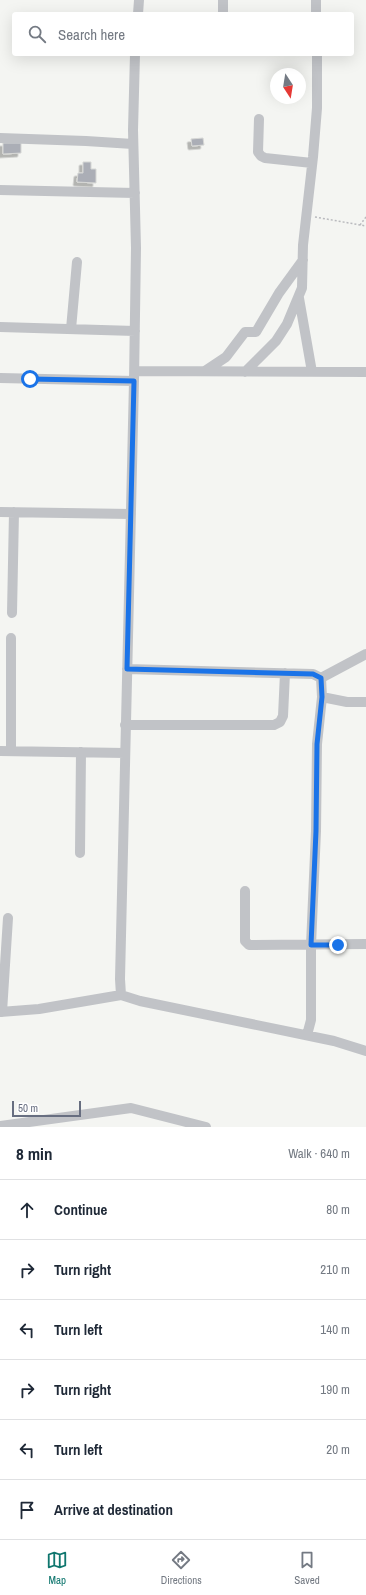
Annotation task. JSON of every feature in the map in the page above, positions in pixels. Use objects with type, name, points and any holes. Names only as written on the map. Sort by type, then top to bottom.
[{"type":"street","points":[[138,12],[139,0]]},
{"type":"street","points":[[223,0],[224,12]]},
{"type":"street","points":[[316,0],[316,12]]},
{"type":"street","points":[[121,995],[120,979],[125,725],[135,331],[135,193],[133,144],[135,56]]},
{"type":"street","points":[[245,372],[276,341],[287,324],[302,288],[306,216],[317,108],[316,56]]},
{"type":"street","points":[[259,119],[258,152],[261,156],[265,158],[312,163]]},
{"type":"street","points":[[0,138],[133,144]]},
{"type":"street","points":[[0,190],[135,193]]},
{"type":"street","points":[[205,372],[226,357],[245,332],[256,332],[279,293],[303,260]]},
{"type":"street","points":[[71,329],[77,262]]},
{"type":"street","points":[[299,298],[312,372]]},
{"type":"street","points":[[0,327],[135,331]]},
{"type":"street","points":[[0,378],[134,376],[205,372],[366,372]]},
{"type":"street","points":[[0,512],[131,514]]},
{"type":"street","points":[[12,613],[14,512]]},
{"type":"street","points":[[11,638],[11,751]]},
{"type":"street","points":[[321,678],[366,654]]},
{"type":"street","points":[[127,669],[313,674],[321,678]]},
{"type":"street","points":[[125,725],[274,725],[280,722],[283,716],[285,673]]},
{"type":"street","points":[[307,1035],[311,1020],[311,945],[316,831],[317,744],[322,697],[321,678]]},
{"type":"street","points":[[322,697],[347,702],[366,702]]},
{"type":"street","points":[[0,751],[125,753]]},
{"type":"street","points":[[80,853],[81,752]]},
{"type":"street","points":[[245,890],[245,941],[248,944],[366,944]]},
{"type":"street","points":[[8,918],[1,1012],[39,1009],[121,995],[140,1001],[334,1041],[366,1051]]},
{"type":"street","points":[[0,1126],[30,1125],[130,1108],[206,1127]]},
{"type":"path","points":[[306,216],[366,226]]},
{"type":"path","points":[[360,226],[366,217]]},
{"type":"building","points":[[203,138],[204,145],[192,146],[191,139]]},
{"type":"building","points":[[3,143],[21,143],[21,153],[3,154]]},
{"type":"building","points":[[83,162],[91,162],[91,169],[96,169],[96,183],[77,182],[78,173],[83,173]]},
{"type":"route","points":[[30,379],[134,381],[127,669],[313,674],[321,678],[322,697],[317,744],[316,831],[311,945],[338,945]]}]
